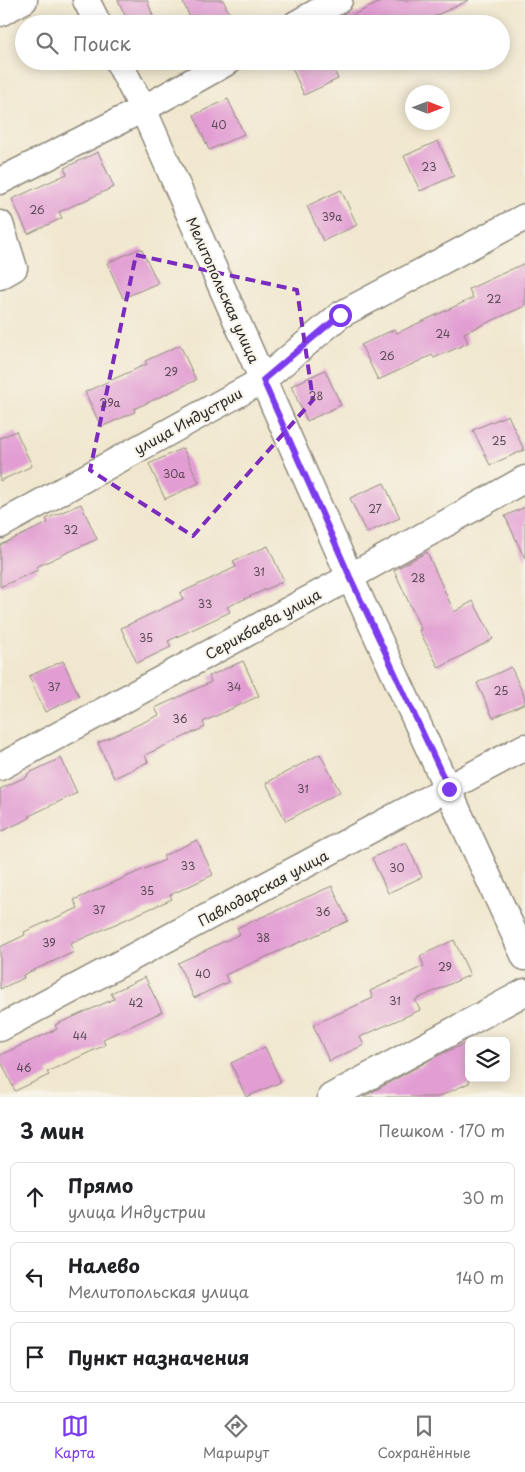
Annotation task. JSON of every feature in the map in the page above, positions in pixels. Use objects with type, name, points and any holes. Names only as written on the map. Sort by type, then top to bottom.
[{"type":"street","points":[[0,13],[24,0]]},
{"type":"street","points":[[86,0],[94,15]]},
{"type":"street","points":[[312,15],[338,0]]},
{"type":"street","name":"Мелитопольская улица","points":[[122,70],[142,109],[350,577],[525,957]]},
{"type":"street","points":[[0,181],[142,109],[213,70]]},
{"type":"street","name":"улица Индустрии","points":[[0,525],[263,380],[340,315],[525,217]]},
{"type":"street","points":[[0,224],[14,268],[0,276]]},
{"type":"street","name":"Серикбаева улица","points":[[0,767],[350,577],[525,479]]},
{"type":"street","name":"Павлодарская улица","points":[[0,1028],[525,747]]},
{"type":"street","points":[[331,1097],[525,992]]},
{"type":"highlighted area","points":[[136,255],[297,290],[313,400],[193,536],[90,470]]},
{"type":"building","points":[[118,0],[147,0],[153,15],[125,15]]},
{"type":"building","points":[[182,0],[223,0],[230,15],[189,15]]},
{"type":"building","points":[[385,0],[469,0],[437,15],[352,15]]},
{"type":"building","points":[[293,70],[334,70],[338,79],[304,95]]},
{"type":"building","points":[[228,99],[244,134],[209,150],[194,115]]},
{"type":"building","points":[[438,141],[454,176],[420,191],[404,156]]},
{"type":"building","points":[[98,152],[114,187],[59,212],[62,218],[28,234],[12,199],[67,174],[64,168]]},
{"type":"building","points":[[341,190],[357,225],[323,241],[307,206]]},
{"type":"building","points":[[141,248],[158,283],[123,298],[107,263]]},
{"type":"building","points":[[525,263],[525,306],[464,333],[468,343],[434,358],[432,355],[378,380],[361,345],[395,329],[397,333],[473,298],[469,289]]},
{"type":"building","points":[[180,345],[196,380],[134,409],[135,412],[101,427],[85,392],[147,364],[145,361]]},
{"type":"building","points":[[325,370],[341,405],[307,421],[291,386]]},
{"type":"building","points":[[508,415],[524,450],[490,465],[473,430]]},
{"type":"building","points":[[16,431],[32,466],[0,481],[0,438]]},
{"type":"building","points":[[183,448],[199,483],[165,499],[149,464]]},
{"type":"building","points":[[384,483],[400,518],[366,533],[350,498]]},
{"type":"building","points":[[81,504],[97,539],[36,567],[38,570],[0,587],[0,545],[48,523],[46,519]]},
{"type":"building","points":[[525,507],[525,559],[505,516]]},
{"type":"building","points":[[268,546],[284,581],[227,607],[230,612],[168,641],[171,647],[137,663],[121,628],[183,599],[180,593],[236,567],[233,561]]},
{"type":"building","points":[[427,552],[454,612],[473,601],[493,639],[439,668],[419,630],[421,629],[394,570]]},
{"type":"building","points":[[63,661],[79,696],[45,712],[29,676]]},
{"type":"building","points":[[243,661],[259,696],[203,722],[205,727],[145,755],[148,762],[114,778],[98,743],[159,715],[155,708],[211,682],[209,676]]},
{"type":"building","points":[[511,667],[525,698],[525,703],[493,718],[477,683]]},
{"type":"building","points":[[320,754],[340,792],[286,821],[266,783]]},
{"type":"building","points":[[61,758],[77,793],[0,832],[0,789]]},
{"type":"building","points":[[197,840],[213,875],[170,895],[172,899],[70,944],[74,952],[23,975],[24,978],[0,989],[0,947],[25,935],[24,932],[78,908],[74,900],[165,860],[163,856]]},
{"type":"building","points":[[406,842],[422,877],[388,893],[372,858]]},
{"type":"building","points":[[332,886],[348,921],[225,975],[228,982],[194,998],[178,963],[240,934],[237,928]]},
{"type":"building","points":[[454,940],[470,975],[415,1000],[420,1010],[360,1037],[364,1045],[329,1061],[313,1025],[373,998],[370,991],[424,966],[420,956]]},
{"type":"building","points":[[145,977],[162,1012],[103,1039],[105,1045],[47,1072],[49,1075],[15,1091],[0,1059],[0,1055],[57,1029],[55,1025],[114,999],[111,993]]},
{"type":"building","points":[[465,1044],[465,1082],[469,1083],[438,1097],[363,1097],[441,1054]]},
{"type":"building","points":[[265,1047],[281,1082],[246,1097],[231,1063]]},
{"type":"route","points":[[340,315],[263,380],[350,577],[449,789]]}]
